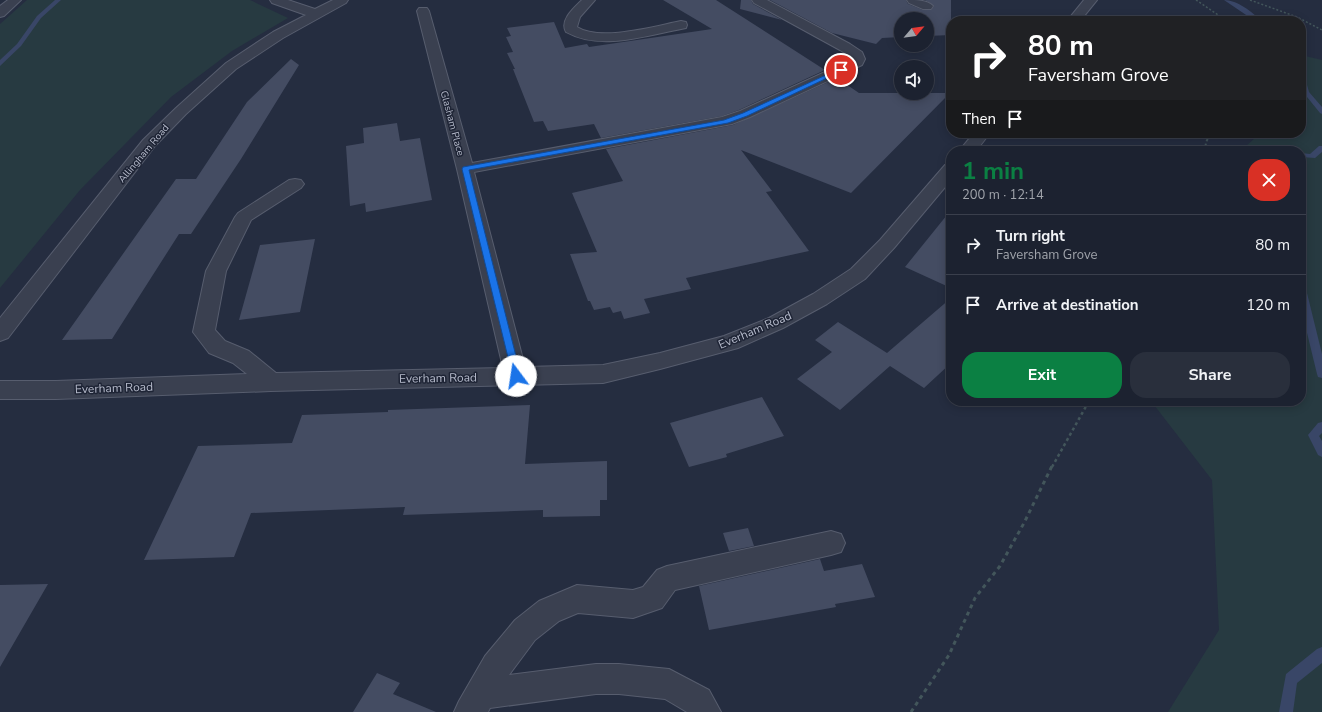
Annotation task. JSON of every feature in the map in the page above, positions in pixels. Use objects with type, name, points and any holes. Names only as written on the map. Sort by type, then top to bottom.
[{"type":"street","points":[[0,13],[15,0]]},
{"type":"street","points":[[276,0],[316,14]]},
{"type":"street","name":"Allingham Road","points":[[0,333],[149,143],[181,111],[230,66],[278,35],[342,0]]},
{"type":"street","points":[[589,0],[570,22],[571,29],[581,35],[605,37],[681,25]]},
{"type":"street","points":[[465,169],[726,121],[745,114],[857,62],[857,55],[845,47],[758,0]]},
{"type":"street","points":[[913,0],[927,6]]},
{"type":"street","points":[[1077,16],[1090,0]]},
{"type":"street","name":"Glasham Place","points":[[424,11],[516,376]]},
{"type":"street","points":[[971,146],[978,138]]},
{"type":"street","name":"Everham Road","points":[[0,390],[56,390],[271,382],[603,374],[730,342],[776,323],[820,299],[858,274],[887,244],[946,176]]},
{"type":"street","points":[[271,382],[240,357],[217,347],[204,332],[216,271],[244,217],[295,184]]},
{"type":"street","points":[[475,703],[496,667],[525,630],[548,611],[577,599],[633,604],[652,598],[667,579],[831,543]]},
{"type":"street","points":[[475,703],[596,679],[619,679],[669,684],[698,701],[705,712]]},
{"type":"path","points":[[1196,0],[1220,16]]},
{"type":"path","points":[[1250,0],[1294,16]]},
{"type":"path","points":[[1306,22],[1322,30]]},
{"type":"path","points":[[911,712],[949,655],[975,598],[1003,560],[1024,523],[1054,463],[1086,406]]},
{"type":"shaded area","points":[[27,0],[250,0],[288,18],[232,51],[171,97],[80,190],[0,288],[0,24]]},
{"type":"shaded area","points":[[1306,56],[1322,60],[1322,712],[1168,712],[1219,630],[1212,480],[1155,406],[1306,406],[1306,146],[1246,146],[1255,138],[1306,138]]},
{"type":"building","points":[[663,0],[716,0],[825,70],[739,110],[722,116],[601,138],[594,124],[548,131],[543,121],[534,122],[513,69],[515,69],[507,53],[513,52],[506,37],[511,36],[507,28],[554,22],[565,48],[587,44],[589,47],[712,29]]},
{"type":"building","points":[[741,0],[751,0],[753,4],[782,20],[740,9]]},
{"type":"building","points":[[770,0],[906,0],[908,4],[923,10],[931,10],[934,6],[925,0],[951,0],[951,16],[946,16],[946,35],[934,36],[934,12],[894,12],[894,37],[882,38],[876,44],[832,33]]},
{"type":"building","points":[[291,59],[299,65],[241,159],[191,234],[179,234],[112,339],[62,340],[176,179],[196,179],[247,102]]},
{"type":"building","points":[[837,78],[859,93],[894,93],[894,100],[934,100],[934,93],[946,93],[946,97],[851,193],[741,150],[772,191],[766,192],[809,251],[686,278],[691,289],[644,299],[650,313],[624,319],[621,311],[613,313],[610,307],[594,310],[590,301],[588,301],[570,254],[597,252],[572,193],[623,181],[606,149],[733,125]]},
{"type":"building","points":[[397,123],[400,141],[420,138],[432,200],[366,212],[365,203],[350,206],[346,146],[364,143],[363,128]]},
{"type":"building","points":[[946,216],[946,286],[905,267]]},
{"type":"building","points":[[315,239],[300,312],[239,320],[260,245]]},
{"type":"building","points":[[946,302],[946,368],[924,388],[890,366],[840,410],[797,379],[832,352],[815,340],[838,322],[887,353]]},
{"type":"building","points":[[762,397],[784,436],[726,454],[727,457],[689,467],[670,423]]},
{"type":"building","points":[[530,405],[525,464],[607,461],[607,500],[600,500],[600,516],[543,517],[543,510],[403,515],[405,507],[251,513],[234,557],[144,560],[198,446],[292,443],[302,415],[388,412],[388,410]]},
{"type":"building","points":[[748,528],[754,546],[729,551],[723,533]]},
{"type":"building","points":[[820,559],[824,571],[862,564],[875,597],[835,604],[836,607],[709,630],[699,586]]},
{"type":"building","points":[[48,584],[0,667],[0,585]]},
{"type":"building","points":[[377,673],[400,683],[393,694],[436,712],[353,712]]},
{"type":"waterway","points":[[0,64],[19,45],[39,17],[58,0]]},
{"type":"waterway","points":[[1227,0],[1253,16]]},
{"type":"waterway","points":[[1306,92],[1322,112]]},
{"type":"waterway","points":[[1306,155],[1312,156],[1322,148]]},
{"type":"waterway","points":[[1306,309],[1322,374]]},
{"type":"waterway","points":[[1322,426],[1313,435],[1322,452]]},
{"type":"waterway","points":[[1286,712],[1291,679],[1322,654]]},
{"type":"route","points":[[516,376],[465,169],[726,121],[745,114],[841,70]]}]
